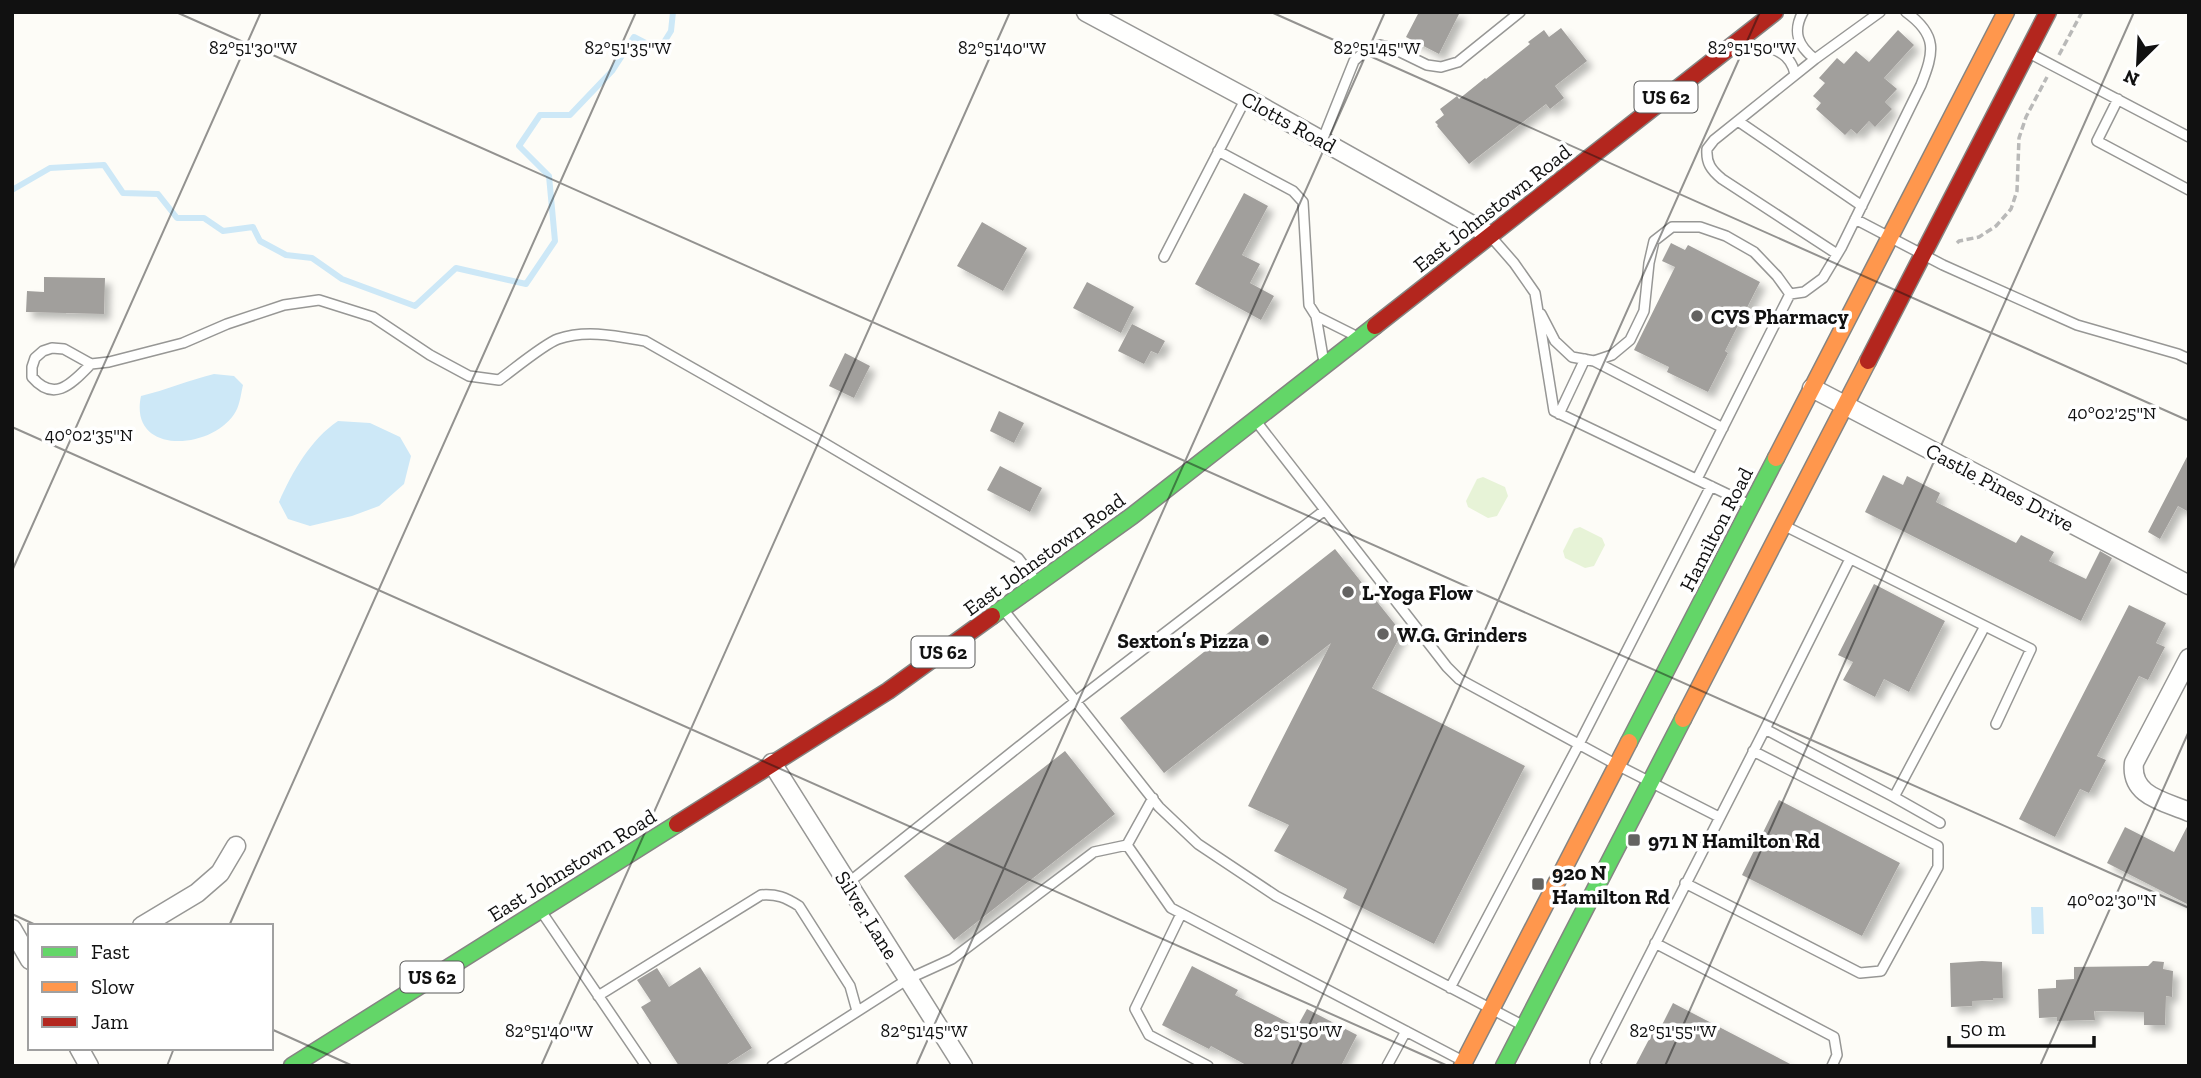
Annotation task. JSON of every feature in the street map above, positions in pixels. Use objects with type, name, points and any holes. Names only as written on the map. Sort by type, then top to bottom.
[{"type":"main road","name":"East Johnstown Road","points":[[292,1066],[888,691],[1132,516],[1775,12]]},
{"type":"main road","name":"Hamilton Road","points":[[1464,1064],[2006,12]]},
{"type":"main road","points":[[1504,1066],[2048,12]]},
{"type":"street","name":"Clotts Road","points":[[1086,12],[1490,235]]},
{"type":"street","name":"Castle Pines Drive","points":[[1812,388],[2189,585]]},
{"type":"street","points":[[2189,658],[2134,763],[2132,774],[2143,792],[2189,812]]},
{"type":"street","name":"Silver Lane","points":[[772,764],[963,1066]]},
{"type":"street","points":[[145,924],[197,893],[220,873],[236,846]]},
{"type":"street","points":[[12,929],[28,957]]},
{"type":"street","points":[[80,1050],[89,1066]]},
{"type":"lane","points":[[1322,141],[1354,61],[1367,49],[1380,45],[1427,65],[1441,67],[1458,62],[1520,12]]},
{"type":"lane","points":[[1803,12],[1796,32],[1800,45],[1815,59]]},
{"type":"lane","points":[[1837,254],[1710,170],[1706,149],[1795,74],[1880,12]]},
{"type":"lane","points":[[1790,294],[1804,292],[1823,278],[1862,206],[1921,85],[1930,62],[1933,44],[1927,33],[1906,12]]},
{"type":"lane","points":[[1728,49],[1756,46],[1773,48],[1787,57],[1795,74]]},
{"type":"lane","points":[[2027,52],[2189,137]]},
{"type":"lane","points":[[1164,257],[1246,98]]},
{"type":"lane","points":[[2118,99],[2096,141],[2189,190]]},
{"type":"lane","points":[[1738,121],[1862,206]]},
{"type":"lane","points":[[1218,151],[1293,191],[1303,202],[1309,305],[1316,316],[1326,365]]},
{"type":"lane","points":[[1855,219],[1923,254],[2077,325],[2189,359]]},
{"type":"lane","points":[[1559,414],[1590,360],[1612,355],[1630,340],[1644,311],[1654,241],[1672,227],[1700,228],[1726,236],[1754,252],[1790,294]]},
{"type":"lane","points":[[1490,235],[1535,293],[1554,411],[1752,506]]},
{"type":"lane","points":[[1697,480],[1790,294]]},
{"type":"lane","points":[[91,364],[64,349],[52,348],[35,358],[33,377],[49,388],[64,388],[91,364],[183,343],[227,324],[284,305],[319,300],[373,317],[430,355],[469,376],[499,380],[556,340],[583,334],[614,335],[645,341],[1018,558],[1038,584]]},
{"type":"lane","points":[[1537,304],[1555,341],[1572,357],[1590,360],[1723,428]]},
{"type":"lane","points":[[1316,316],[1360,338]]},
{"type":"lane","points":[[1255,420],[1459,680],[1719,817]]},
{"type":"lane","points":[[1450,988],[1711,486]]},
{"type":"lane","points":[[848,883],[1076,701],[1325,510]]},
{"type":"lane","points":[[1783,525],[2031,649],[1996,724]]},
{"type":"lane","points":[[1597,1066],[1595,1062],[1850,559]]},
{"type":"lane","points":[[1003,609],[1153,798],[1198,844],[1276,896],[1524,1027]]},
{"type":"lane","points":[[1894,797],[1984,626]]},
{"type":"lane","points":[[1765,729],[1940,823]]},
{"type":"lane","points":[[1685,883],[1860,973],[1881,971],[1938,867],[1938,846],[1753,751]]},
{"type":"lane","points":[[772,1066],[908,979],[952,959],[1094,852],[1127,845],[1153,798]]},
{"type":"lane","points":[[1127,845],[1171,908],[1464,1064]]},
{"type":"lane","points":[[598,996],[761,895],[775,894],[799,906],[850,986],[857,1011]]},
{"type":"lane","points":[[540,909],[646,1066]]},
{"type":"lane","points":[[1181,914],[1135,1009],[1149,1035],[1208,1066]]},
{"type":"lane","points":[[1655,943],[1833,1037],[1837,1055],[1832,1066]]},
{"type":"lane","points":[[1387,1066],[1406,1031]]},
{"type":"green space","points":[[1483,477],[1505,487],[1508,496],[1497,516],[1488,518],[1468,507],[1466,501],[1477,479]]},
{"type":"green space","points":[[1580,527],[1602,538],[1605,545],[1594,566],[1585,568],[1565,558],[1563,551],[1574,529]]},
{"type":"water","points":[[214,374],[234,376],[243,385],[236,411],[225,424],[210,434],[176,441],[160,438],[147,430],[140,416],[141,396]]},
{"type":"water","points":[[338,421],[370,423],[400,437],[411,456],[404,484],[379,506],[352,516],[310,526],[288,519],[279,502],[290,479],[319,437]]},
{"type":"water","points":[[2031,907],[2043,907],[2044,934],[2032,934]]},
{"type":"building","points":[[1419,12],[1460,12],[1439,54],[1406,37]]},
{"type":"building","points":[[1561,28],[1587,61],[1555,86],[1564,98],[1550,109],[1546,104],[1469,164],[1437,126],[1435,122],[1444,115],[1440,109],[1486,79],[1544,30],[1549,37]]},
{"type":"building","points":[[1898,30],[1914,45],[1884,78],[1897,89],[1885,102],[1892,109],[1875,127],[1869,121],[1857,134],[1851,129],[1845,135],[1816,109],[1821,103],[1813,96],[1825,83],[1819,78],[1837,58],[1844,64],[1856,51],[1869,62]]},
{"type":"building","points":[[1244,193],[1268,206],[1242,255],[1260,264],[1250,283],[1274,296],[1261,320],[1195,284]]},
{"type":"building","points":[[982,222],[1027,248],[1003,291],[957,266]]},
{"type":"building","name":"CVS Pharmacy","points":[[1671,243],[1685,250],[1688,245],[1760,282],[1725,351],[1728,353],[1708,392],[1667,372],[1669,367],[1634,350],[1675,267],[1662,261]]},
{"type":"building","points":[[44,277],[105,278],[104,314],[26,312],[27,291],[44,292]]},
{"type":"building","points":[[1087,282],[1134,307],[1121,333],[1073,308]]},
{"type":"building","points":[[1132,324],[1165,341],[1158,354],[1151,351],[1144,364],[1118,351]]},
{"type":"building","points":[[845,353],[870,366],[854,398],[829,386]]},
{"type":"building","points":[[999,411],[1024,423],[1014,443],[990,431]]},
{"type":"building","points":[[2189,453],[2189,512],[2178,506],[2160,539],[2148,532]]},
{"type":"building","points":[[1000,466],[1042,488],[1030,512],[987,490]]},
{"type":"building","points":[[1883,475],[1903,485],[1907,476],[1940,493],[1936,502],[2016,543],[2021,535],[2054,552],[2049,561],[2086,579],[2100,551],[2112,558],[2081,621],[1865,512]]},
{"type":"building","points":[[1335,549],[1402,633],[1372,688],[1525,766],[1434,944],[1343,898],[1347,889],[1274,851],[1289,825],[1248,806],[1331,643],[1164,773],[1120,718]]},
{"type":"building","points":[[1874,584],[1945,621],[1909,692],[1884,679],[1875,697],[1843,680],[1853,662],[1838,655]]},
{"type":"building","points":[[2129,605],[2166,623],[2156,643],[2165,647],[2148,680],[2139,676],[2097,756],[2106,760],[2089,793],[2080,789],[2055,837],[2019,819]]},
{"type":"building","points":[[1065,751],[1115,814],[954,940],[904,876]]},
{"type":"building","points":[[1779,800],[1900,863],[1862,936],[1742,875]]},
{"type":"building","points":[[2189,823],[2189,905],[2107,863],[2125,827],[2174,852]]},
{"type":"building","points":[[2153,961],[2164,962],[2163,969],[2173,971],[2172,997],[2166,996],[2165,1025],[2144,1025],[2144,1012],[2094,1011],[2095,1020],[2057,1021],[2057,1017],[2039,1018],[2038,989],[2056,988],[2056,980],[2074,979],[2074,967],[2148,966]]},
{"type":"building","points":[[2002,962],[2003,998],[1972,1001],[1972,1006],[1951,1007],[1950,963]]},
{"type":"building","points":[[1192,966],[1238,990],[1235,995],[1297,1027],[1307,1009],[1357,1035],[1341,1066],[1248,1066],[1211,1046],[1209,1049],[1162,1025]]},
{"type":"building","points":[[700,967],[752,1048],[724,1066],[679,1066],[641,1007],[651,1001],[637,980],[657,968],[669,987]]},
{"type":"building","points":[[1673,1003],[1794,1066],[1635,1066],[1657,1024],[1661,1027]]},
{"type":"waterway","points":[[12,190],[50,168],[104,165],[123,193],[158,194],[177,218],[204,218],[223,231],[253,227],[260,241],[286,255],[312,258],[342,279],[415,306],[456,268],[526,284],[555,241],[549,176],[519,146],[540,115],[570,115],[612,71],[634,37],[659,50],[671,31],[673,12]]},
{"type":"traffic: fast","points":[[992,616],[1132,516],[1375,326]]},
{"type":"traffic: fast","points":[[1629,742],[1776,458]]},
{"type":"traffic: fast","points":[[1504,1066],[1683,719]]},
{"type":"traffic: fast","points":[[292,1066],[677,824]]},
{"type":"traffic: slow","points":[[1776,458],[2006,12]]},
{"type":"traffic: slow","points":[[1683,719],[1868,361]]},
{"type":"traffic: slow","points":[[1462,1066],[1629,742]]},
{"type":"traffic: jam","points":[[1375,326],[1775,12]]},
{"type":"traffic: jam","points":[[1868,361],[2048,12]]},
{"type":"traffic: jam","points":[[677,824],[888,691],[992,616]]},
{"type":"place","name":"CVS Pharmacy","points":[[1697,316]]},
{"type":"place","name":"L-Yoga Flow","points":[[1348,592]]},
{"type":"place","name":"W.G. Grinders","points":[[1383,634]]},
{"type":"place","name":"Sexton’s Pizza","points":[[1263,640]]},
{"type":"place","name":"971 N Hamilton Rd","points":[[1634,840]]},
{"type":"place","name":"920 N Hamilton Rd","points":[[1538,884]]}]
